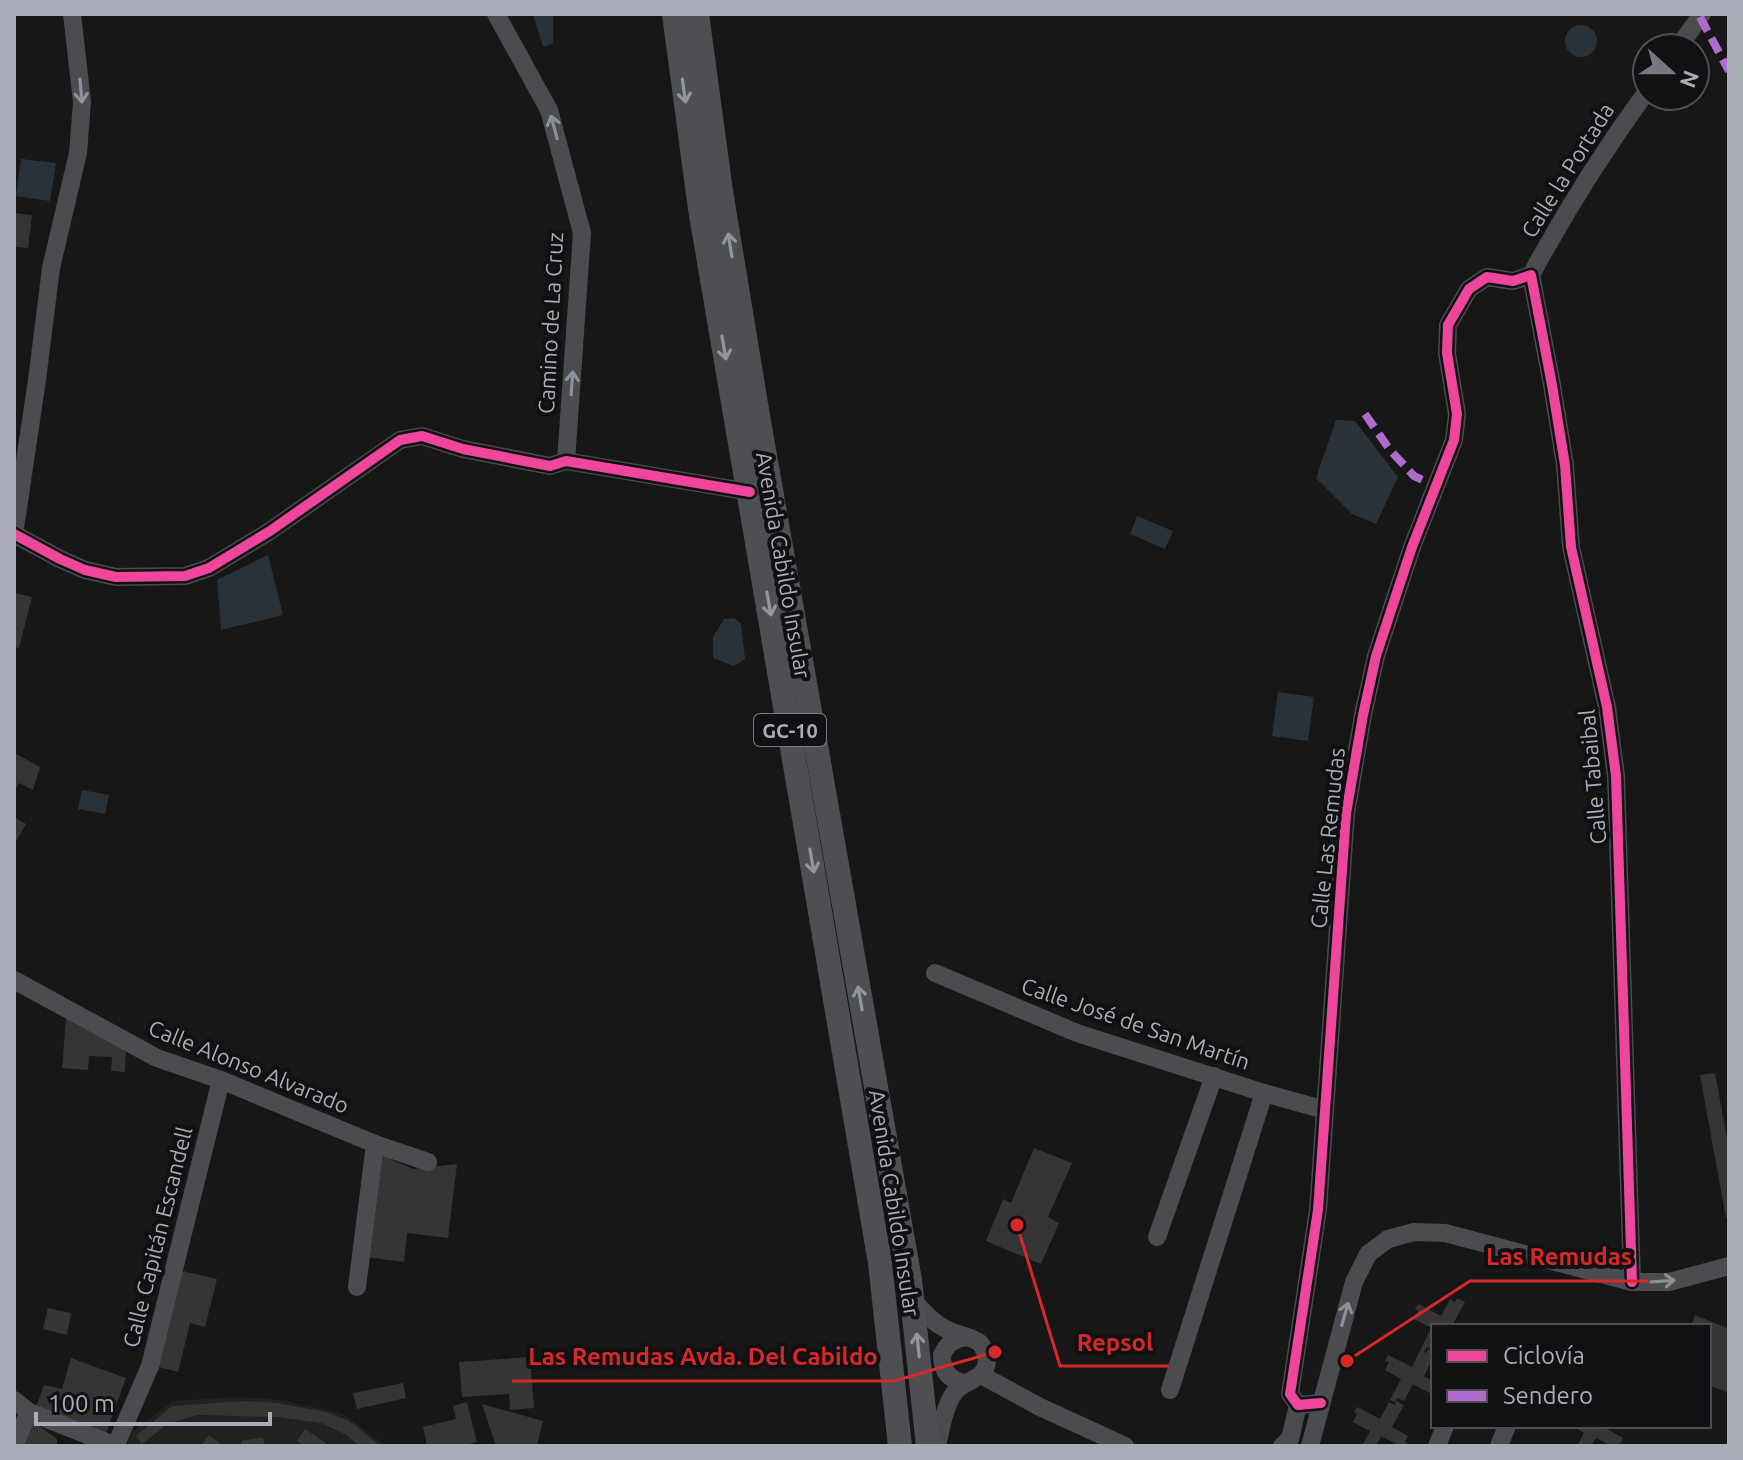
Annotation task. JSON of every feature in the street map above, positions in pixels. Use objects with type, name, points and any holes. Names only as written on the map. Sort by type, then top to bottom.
[{"type":"main road","name":"Avenida Cabildo Insular","points":[[674,14],[700,209],[880,1263],[900,1446]]},
{"type":"main road","name":"Avenida Cabildo Insular","points":[[697,14],[721,191],[756,401],[913,1300],[928,1446]]},
{"type":"street","points":[[72,14],[82,102],[78,153],[51,268],[14,535],[85,570],[116,577],[185,576],[209,568],[270,531],[400,440],[422,436],[463,449],[550,466],[566,461],[750,492]]},
{"type":"street","name":"Camino de La Cruz","points":[[496,14],[549,110],[582,233],[566,461]]},
{"type":"street","points":[[1689,32],[1702,14]]},
{"type":"street","name":"Calle la Portada","points":[[1531,275],[1560,221],[1632,112]]},
{"type":"street","name":"Calle Las Remudas","points":[[1312,1445],[1286,1442],[1298,1405],[1290,1394],[1318,1210],[1346,814],[1363,715],[1376,656],[1412,547],[1454,440],[1457,414],[1447,353],[1448,325],[1469,289],[1487,277],[1513,281],[1531,275]]},
{"type":"street","name":"Calle Tabaibal","points":[[1531,275],[1565,465],[1571,547],[1607,707],[1616,776],[1632,1282]]},
{"type":"street","name":"Calle José de San Martín","points":[[935,973],[1077,1033],[1325,1110]]},
{"type":"street","name":"Calle Alonso Alvarado","points":[[14,980],[157,1058],[428,1162]]},
{"type":"street","points":[[1157,1237],[1214,1076]]},
{"type":"street","name":"Calle Capitán Escandell","points":[[116,1446],[150,1366],[221,1080]]},
{"type":"street","points":[[1170,1390],[1264,1093]]},
{"type":"street","points":[[357,1287],[375,1144]]},
{"type":"street","points":[[1312,1445],[1354,1282],[1368,1254],[1388,1239],[1414,1232],[1445,1233],[1632,1282],[1669,1282],[1729,1266]]},
{"type":"street","points":[[913,1300],[946,1329],[976,1341],[987,1358],[986,1367],[956,1390],[948,1403],[937,1446]]},
{"type":"street","points":[[966,1337],[958,1338],[945,1348],[942,1355],[942,1364],[950,1377],[973,1379],[1125,1446]]},
{"type":"street","points":[[14,1400],[71,1437],[116,1446]]},
{"type":"street","points":[[1298,1405],[1321,1403]]},
{"type":"street","points":[[14,1445],[29,1412]]},
{"type":"shaded area","points":[[533,14],[553,14],[553,43],[543,47]]},
{"type":"shaded area","points":[[1581,25],[1592,30],[1597,41],[1592,52],[1581,57],[1570,52],[1565,41],[1570,30]]},
{"type":"shaded area","points":[[21,159],[56,163],[50,201],[16,196]]},
{"type":"shaded area","points":[[1336,420],[1355,421],[1398,477],[1376,524],[1352,514],[1316,478]]},
{"type":"shaded area","points":[[1137,516],[1173,531],[1165,549],[1130,534]]},
{"type":"shaded area","points":[[268,555],[283,615],[221,630],[217,580]]},
{"type":"shaded area","points":[[734,618],[741,624],[745,659],[734,666],[713,658],[713,637],[724,619]]},
{"type":"shaded area","points":[[1278,692],[1314,697],[1308,741],[1272,736]]},
{"type":"shaded area","points":[[82,790],[109,795],[105,814],[78,809]]},
{"type":"shaded area","points":[[239,1397],[280,1400],[342,1413],[387,1446],[127,1446],[133,1431],[173,1401]]},
{"type":"building","points":[[14,213],[32,215],[28,248],[14,247]]},
{"type":"building","points":[[14,593],[32,597],[19,648],[14,647]]},
{"type":"building","points":[[14,753],[40,767],[33,790],[19,783],[14,792]]},
{"type":"building","points":[[14,817],[26,824],[14,845]]},
{"type":"building","points":[[66,1018],[126,1050],[125,1072],[111,1071],[112,1057],[89,1056],[88,1070],[62,1068]]},
{"type":"building","points":[[1715,1073],[1729,1149],[1729,1217],[1726,1218],[1700,1075]]},
{"type":"building","points":[[1034,1148],[1072,1163],[1048,1217],[1059,1223],[1041,1264],[986,1241],[1003,1199],[1011,1203]]},
{"type":"building","points":[[379,1154],[413,1169],[457,1164],[448,1238],[407,1233],[404,1262],[366,1257]]},
{"type":"building","points":[[178,1270],[217,1279],[205,1327],[190,1323],[178,1372],[155,1366]]},
{"type":"building","points":[[1457,1298],[1465,1302],[1453,1324],[1431,1324],[1431,1328],[1414,1319],[1418,1304],[1441,1316],[1450,1299],[1455,1302]]},
{"type":"building","points":[[48,1308],[71,1313],[67,1335],[43,1329]]},
{"type":"building","points":[[1695,1315],[1729,1329],[1729,1393],[1711,1386],[1711,1324],[1692,1324]]},
{"type":"building","points":[[1431,1328],[1431,1349],[1427,1347],[1424,1352],[1431,1351],[1431,1362],[1424,1376],[1431,1380],[1431,1394],[1413,1384],[1404,1401],[1397,1398],[1395,1402],[1390,1400],[1401,1379],[1385,1370],[1388,1355],[1412,1367]]},
{"type":"building","points":[[530,1357],[534,1408],[510,1410],[509,1394],[462,1397],[459,1362]]},
{"type":"building","points":[[71,1358],[126,1378],[106,1433],[36,1407],[44,1385],[62,1389]]},
{"type":"building","points":[[403,1383],[406,1398],[357,1409],[353,1393]]},
{"type":"building","points":[[244,1401],[278,1403],[326,1412],[349,1421],[381,1446],[360,1446],[345,1434],[321,1423],[277,1417],[198,1415],[169,1423],[142,1444],[136,1436],[172,1406]]},
{"type":"building","points":[[1396,1401],[1404,1405],[1392,1427],[1408,1436],[1405,1442],[1411,1446],[1400,1446],[1381,1436],[1376,1446],[1362,1446],[1370,1431],[1353,1422],[1357,1407],[1380,1419],[1389,1402],[1395,1405]]},
{"type":"building","points":[[467,1402],[477,1442],[461,1446],[427,1446],[423,1427],[456,1419],[453,1406]]},
{"type":"building","points":[[482,1404],[543,1421],[537,1446],[496,1446]]},
{"type":"building","points":[[30,1419],[57,1439],[57,1446],[18,1446]]},
{"type":"building","points":[[1575,1428],[1607,1428],[1623,1438],[1619,1446],[1611,1446],[1596,1438],[1591,1446],[1577,1446],[1584,1433]]},
{"type":"building","points":[[305,1429],[326,1443],[324,1446],[304,1446],[297,1441]]},
{"type":"building","points":[[209,1435],[224,1446],[202,1444]]},
{"type":"building","points":[[263,1437],[265,1446],[242,1446],[241,1441]]},
{"type":"marked path","points":[[1700,17],[1729,71]]},
{"type":"marked path","points":[[1365,414],[1390,450],[1414,476],[1436,486]]},
{"type":"cycle path","points":[[1321,1403],[1298,1405],[1290,1394],[1318,1210],[1346,814],[1376,656],[1412,547],[1454,440],[1457,414],[1447,353],[1448,325],[1469,289],[1487,277],[1513,281],[1531,275],[1565,465],[1571,547],[1607,707],[1616,776],[1632,1282]]},
{"type":"cycle path","points":[[14,534],[85,570],[116,577],[185,576],[209,568],[270,531],[400,440],[422,436],[463,449],[550,466],[566,461],[750,492]]},
{"type":"place","name":"Repsol","points":[[1017,1225]]},
{"type":"place","name":"Las Remudas Avda. Del Cabildo","points":[[995,1352]]},
{"type":"place","name":"Las Remudas","points":[[1347,1361]]}]
